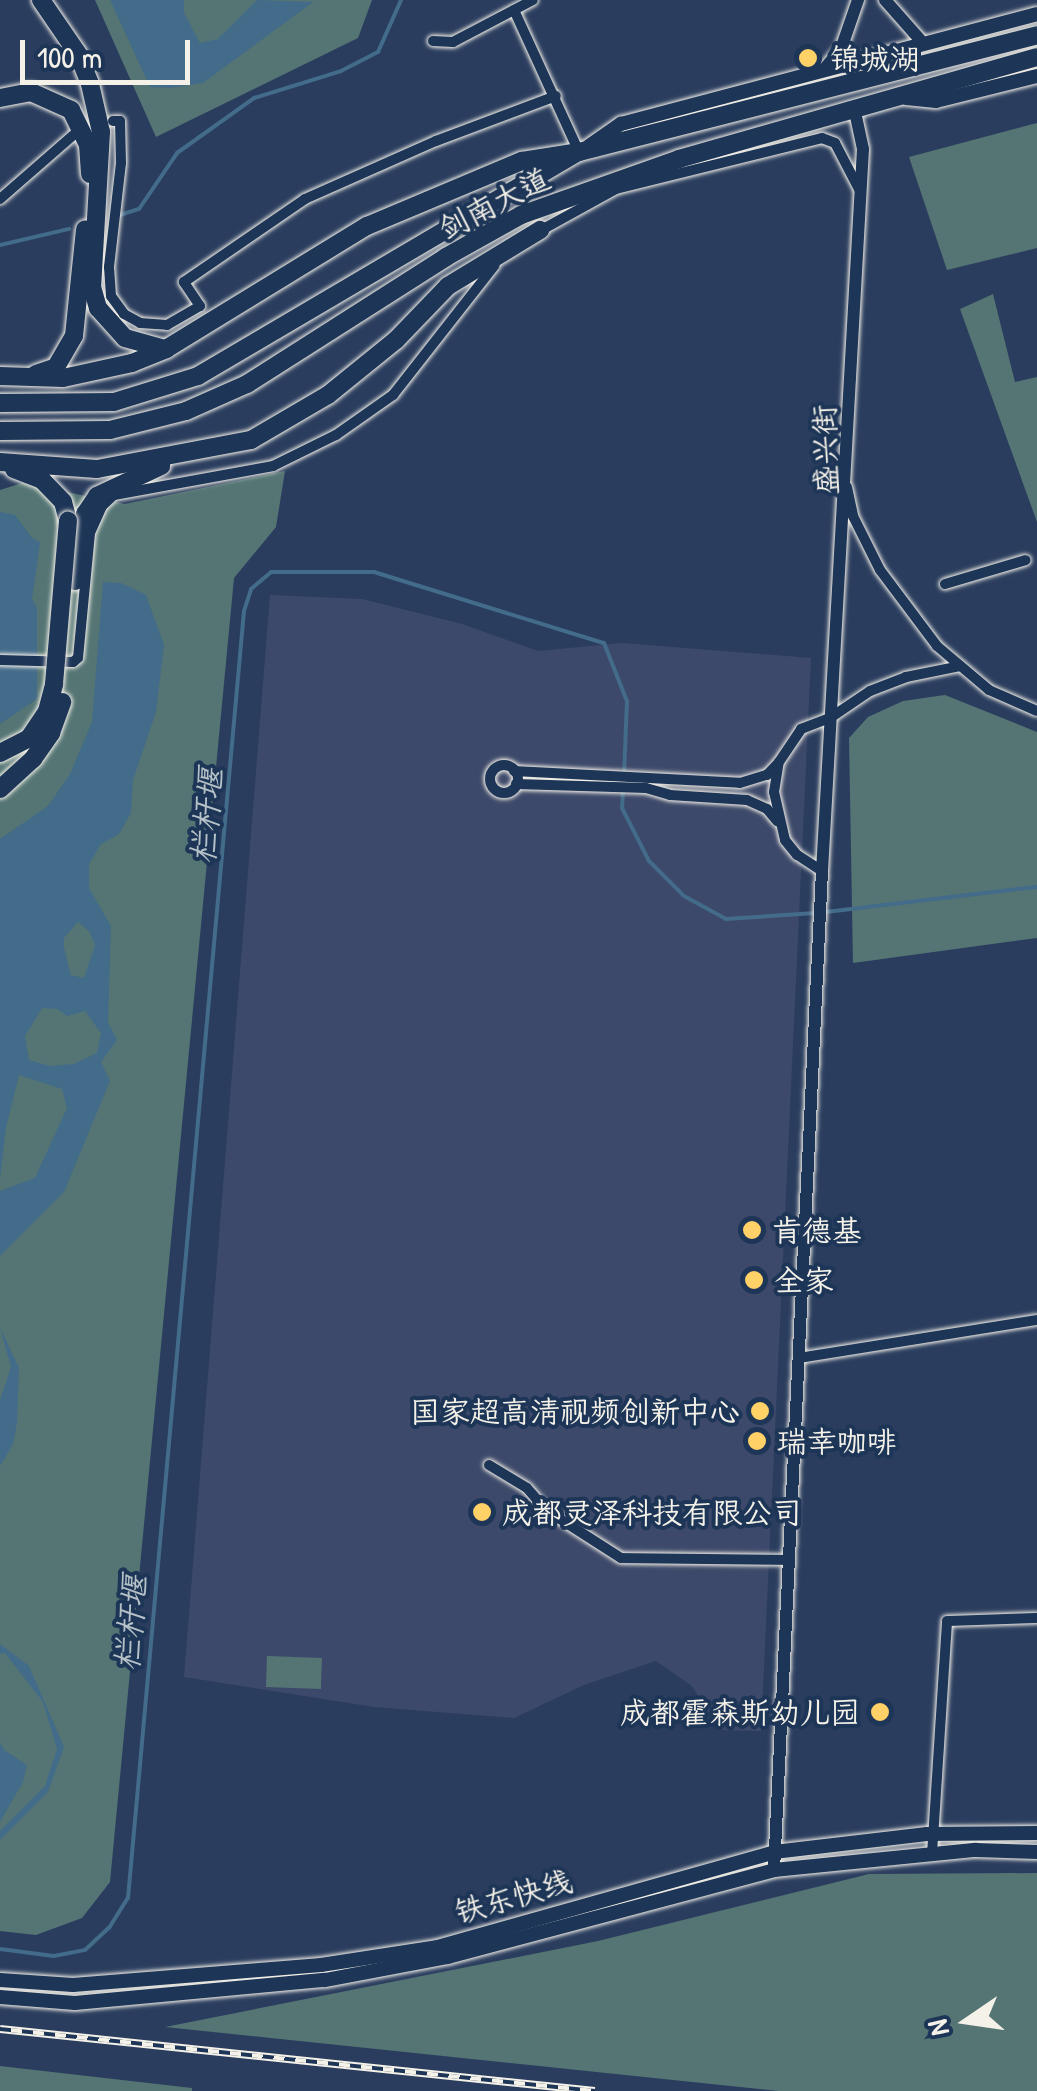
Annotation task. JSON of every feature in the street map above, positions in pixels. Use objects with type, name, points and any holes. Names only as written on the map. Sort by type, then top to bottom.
[{"type":"highway","points":[[41,0],[78,54],[90,84],[101,132],[92,286],[98,308],[124,338],[166,349]]},
{"type":"highway","name":"剑南大道","points":[[0,403],[114,402],[198,376],[579,152],[1037,35]]},
{"type":"highway","name":"剑南大道","points":[[0,430],[110,430],[186,411],[247,384],[446,257],[521,215],[606,181],[1037,57]]},
{"type":"highway","points":[[0,98],[31,92],[70,110],[82,127],[91,168],[74,336],[56,367],[26,378]]},
{"type":"highway","points":[[0,376],[26,378],[95,372],[166,349],[366,226],[522,160],[579,152]]},
{"type":"highway","points":[[0,463],[97,469],[251,440],[328,395],[396,340],[448,286],[540,230]]},
{"type":"highway","points":[[0,789],[34,759],[52,733],[64,695],[85,514],[97,496],[182,456]]},
{"type":"highway","points":[[0,463],[42,480],[63,502],[68,521],[54,684],[47,711],[29,738],[0,753]]},
{"type":"main road","points":[[579,152],[620,124],[1037,14]]},
{"type":"main road","points":[[900,97],[936,101],[1037,76]]},
{"type":"main road","name":"铁东快线","points":[[0,1980],[73,1985],[173,1980],[321,1965],[437,1947],[774,1852],[828,1842],[932,1834],[1037,1833]]},
{"type":"main road","name":"铁东快线","points":[[0,1997],[75,2003],[325,1980],[448,1957],[774,1870],[932,1854],[1037,1852]]},
{"type":"street","points":[[432,41],[452,42],[533,0]]},
{"type":"street","points":[[825,68],[841,49],[858,0]]},
{"type":"street","points":[[884,0],[923,43]]},
{"type":"street","points":[[514,10],[579,152]]},
{"type":"street","points":[[113,121],[120,121],[120,163],[108,266],[111,296],[124,314],[140,324],[167,325],[200,306],[184,282],[305,199],[436,141],[556,96]]},
{"type":"street","name":"盛兴街","points":[[854,107],[863,149],[844,466],[854,516],[880,570],[918,623],[988,690],[1037,711]]},
{"type":"street","points":[[0,199],[78,130]]},
{"type":"street","points":[[0,660],[44,662],[78,658],[90,534],[102,506],[114,495],[273,466],[336,435],[392,394],[474,287],[504,256],[540,230],[616,189],[822,138],[835,143],[860,191]]},
{"type":"street","points":[[774,1870],[844,466]]},
{"type":"street","points":[[946,584],[1026,560]]},
{"type":"street","points":[[590,781],[516,784],[502,793],[490,780],[498,766],[590,781],[740,783],[767,775],[801,729],[830,718],[888,684],[960,666]]},
{"type":"street","points":[[778,822],[774,792],[779,762]]},
{"type":"street","points":[[514,770],[516,784]]},
{"type":"street","points":[[646,784],[670,794],[747,800],[767,808],[797,854],[822,871]]},
{"type":"street","points":[[799,1358],[1037,1320]]},
{"type":"street","points":[[489,1465],[527,1488],[546,1510],[621,1558],[789,1560]]},
{"type":"street","points":[[932,1854],[946,1622],[1037,1618]]},
{"type":"shaded area","points":[[110,0],[184,0],[184,13],[200,43],[218,39],[257,0],[313,2],[203,83],[170,88],[150,87]]},
{"type":"shaded area","points":[[0,512],[15,515],[32,538],[40,542],[32,599],[37,608],[37,699],[0,724]]},
{"type":"shaded area","points":[[103,582],[121,583],[146,595],[164,645],[156,712],[133,780],[131,813],[119,834],[101,844],[89,864],[89,888],[111,926],[108,1022],[117,1040],[101,1062],[110,1081],[64,1192],[0,1256],[0,1191],[35,1178],[67,1108],[62,1089],[19,1075],[6,1128],[0,1179],[0,839],[48,806],[70,774],[92,722]],"holes":[[[78,922],[89,931],[95,945],[84,978],[71,975],[64,948],[64,938]],[[42,1008],[57,1009],[67,1016],[85,1011],[101,1033],[97,1053],[74,1064],[50,1066],[29,1060],[25,1036]]]},
{"type":"shaded area","points":[[270,595],[362,599],[462,624],[538,651],[622,643],[811,658],[761,1731],[718,1730],[692,1686],[656,1661],[584,1685],[514,1718],[374,1707],[184,1677]]},
{"type":"shaded area","points":[[0,1328],[19,1368],[13,1444],[0,1466],[0,1400],[11,1367]]},
{"type":"shaded area","points":[[0,1644],[29,1666],[64,1747],[48,1792],[0,1840],[0,1831],[45,1786],[57,1749],[43,1702],[5,1653],[0,1654]]},
{"type":"shaded area","points":[[0,1742],[4,1750],[27,1765],[23,1782],[0,1822]]},
{"type":"green space","points":[[95,0],[372,0],[358,38],[156,137]]},
{"type":"green space","points":[[1037,123],[1037,248],[947,270],[909,157]]},
{"type":"green space","points":[[993,294],[1015,382],[1037,377],[1037,522],[960,309]]},
{"type":"green space","points":[[285,471],[276,527],[234,578],[110,1882],[82,1918],[36,1935],[0,1931],[0,490],[22,483],[125,504]]},
{"type":"green space","points":[[945,695],[1037,732],[1037,938],[853,963],[849,738],[868,717],[903,701]]},
{"type":"green space","points":[[267,1656],[322,1658],[321,1689],[266,1687]]},
{"type":"green space","points":[[1037,1873],[1037,2091],[779,2091],[165,2027],[598,1941],[869,1874]]},
{"type":"green space","points":[[0,2066],[192,2088],[192,2091],[0,2091]]},
{"type":"waterway","points":[[120,215],[139,209],[177,153],[254,98],[341,71],[378,52],[401,0]]},
{"type":"waterway","points":[[0,245],[69,229]]},
{"type":"waterway","name":"栏杆堰","points":[[0,1949],[54,1956],[85,1950],[109,1928],[128,1898],[244,611],[251,589],[271,572],[374,572],[604,643],[627,701],[624,775]]},
{"type":"waterway","name":"栏杆堰","points":[[623,790],[622,808],[649,861],[684,896],[726,919],[816,913]]},
{"type":"waterway","name":"栏杆堰","points":[[826,912],[1037,887]]},
{"type":"railway","points":[[0,2029],[595,2091]]},
{"type":"place","name":"锦城湖","points":[[808,58]]},
{"type":"place","name":"肯德基","points":[[752,1230]]},
{"type":"place","name":"全家","points":[[754,1280]]},
{"type":"place","name":"国家超高清视频创新中心","points":[[760,1411]]},
{"type":"place","name":"瑞幸咖啡","points":[[757,1441]]},
{"type":"place","name":"成都灵泽科技有限公司","points":[[482,1512]]},
{"type":"place","name":"成都霍森斯幼儿园","points":[[880,1712]]}]
